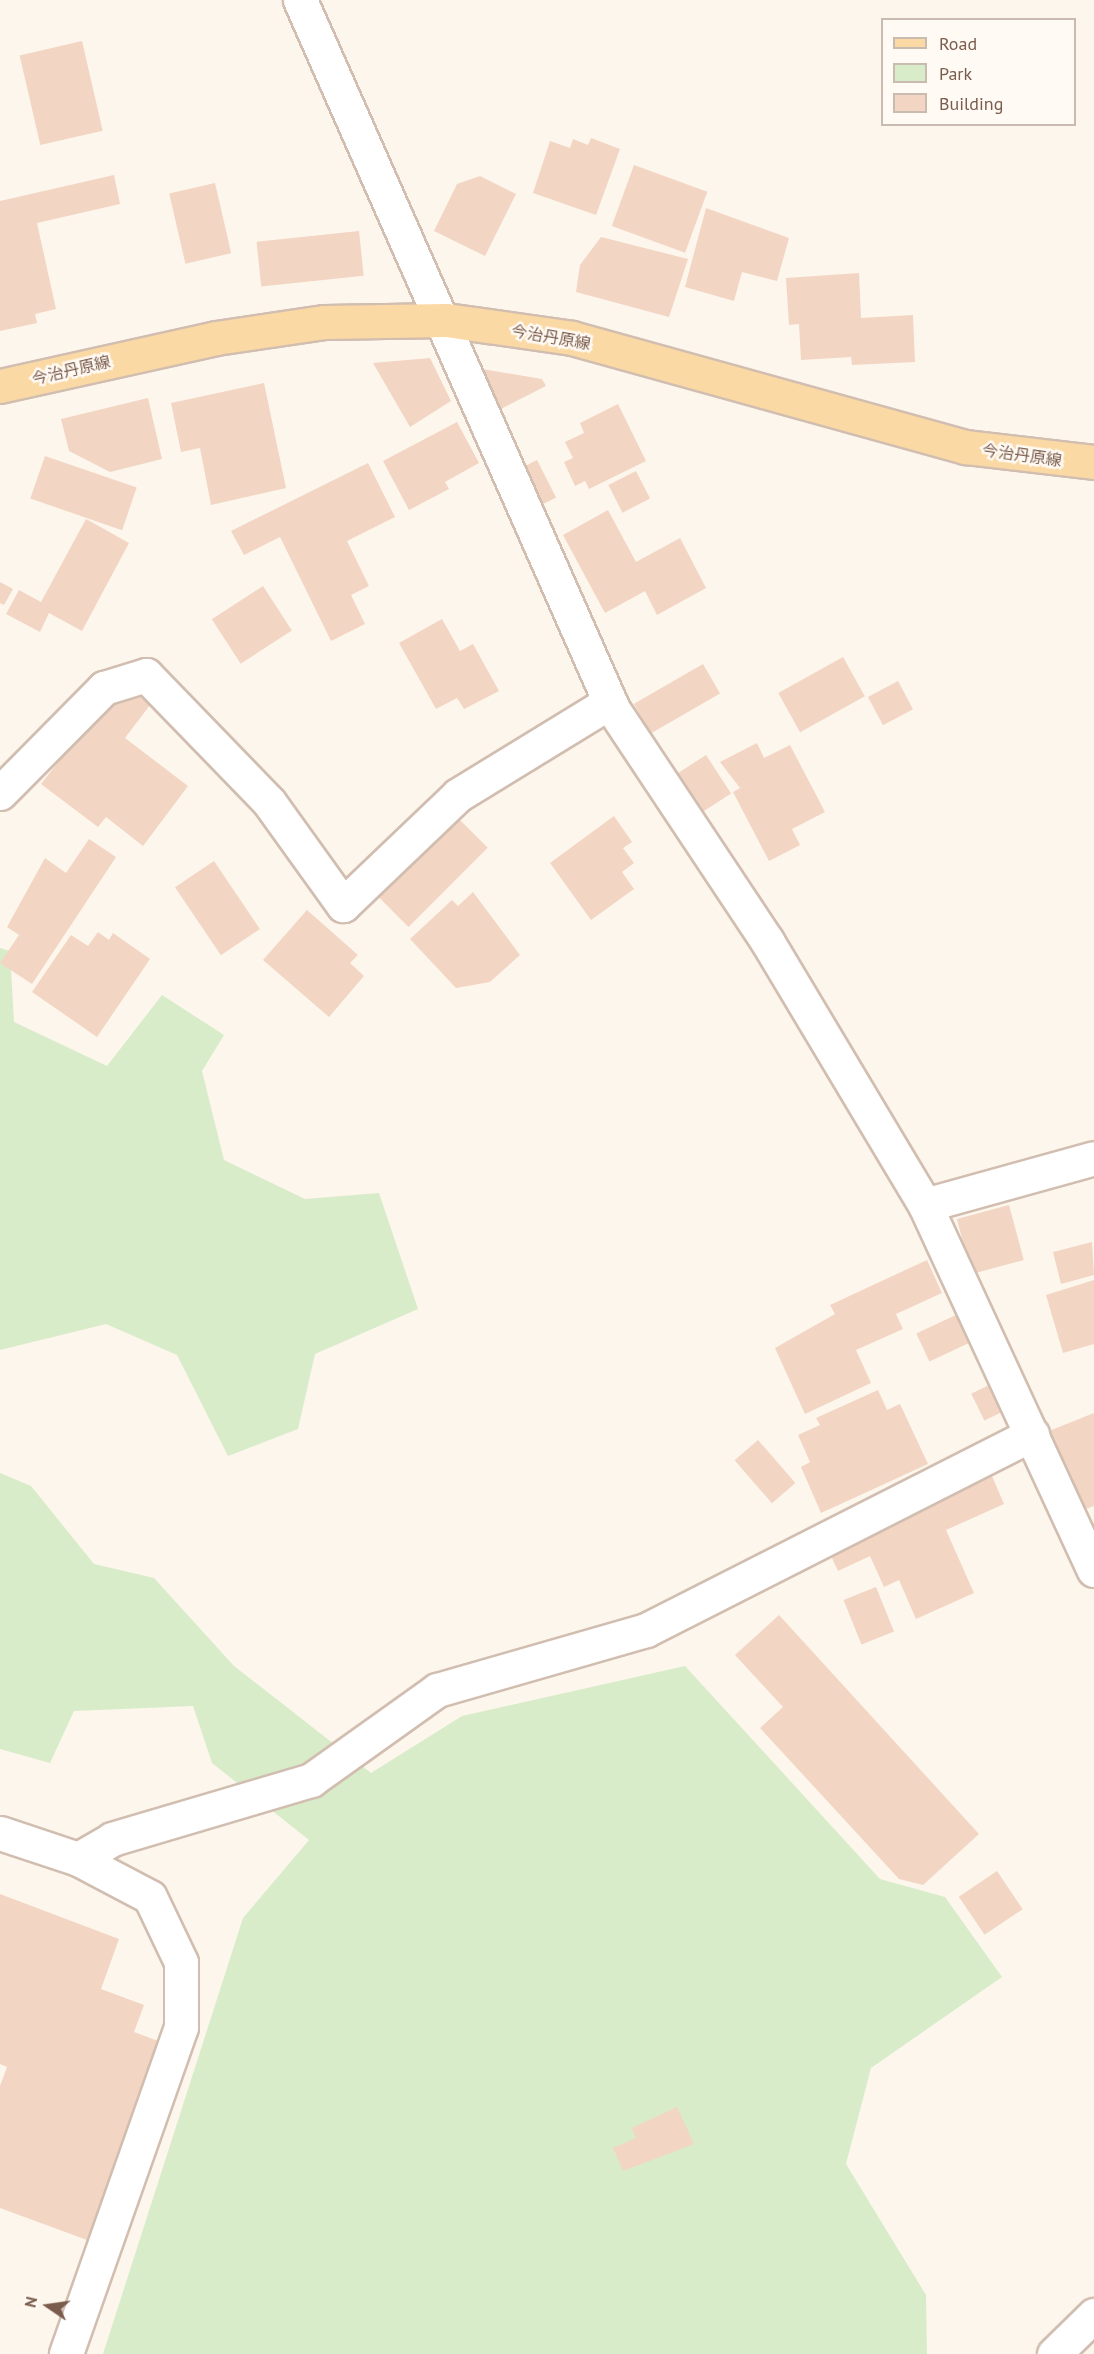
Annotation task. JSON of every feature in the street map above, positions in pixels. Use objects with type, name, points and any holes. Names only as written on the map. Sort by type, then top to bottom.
[{"type":"main road","name":"今治丹原線","points":[[0,386],[216,338],[325,322],[446,320],[572,338],[966,447],[1094,462]]},
{"type":"street","points":[[300,0],[446,320],[610,702],[767,941],[925,1205],[1094,1570]]},
{"type":"street","points":[[0,793],[104,688],[146,675],[269,802],[343,905],[458,795],[610,702]]},
{"type":"street","points":[[925,1205],[1094,1158]]},
{"type":"street","points":[[78,1858],[112,1839],[311,1780],[437,1690],[646,1630],[1032,1434]]},
{"type":"street","points":[[0,1833],[78,1858],[150,1897],[181,1962],[181,2027],[66,2354]]},
{"type":"street","points":[[1054,2354],[1094,2315]]},
{"type":"green space","points":[[0,948],[10,951],[14,1022],[107,1066],[162,995],[224,1035],[202,1071],[224,1160],[305,1199],[379,1193],[418,1309],[315,1354],[298,1429],[228,1456],[177,1355],[106,1324],[0,1350]]},
{"type":"green space","points":[[0,1473],[31,1486],[94,1564],[154,1578],[234,1666],[371,1773],[462,1716],[685,1666],[880,1879],[945,1897],[1002,1977],[871,2068],[846,2164],[926,2295],[927,2354],[103,2354],[243,1918],[309,1840],[212,1763],[193,1706],[74,1711],[50,1763],[0,1749]]},
{"type":"building","points":[[82,41],[103,131],[40,145],[20,55]]},
{"type":"building","points":[[591,138],[620,149],[596,215],[533,193],[550,141],[570,148],[573,139],[588,145]]},
{"type":"building","points":[[634,165],[707,192],[685,253],[612,226]]},
{"type":"building","points":[[114,175],[120,204],[37,223],[56,309],[35,314],[37,323],[0,331],[0,201]]},
{"type":"building","points":[[480,176],[516,194],[485,256],[434,231],[457,184]]},
{"type":"building","points":[[215,183],[231,253],[185,264],[169,194]]},
{"type":"building","points":[[706,208],[789,238],[777,281],[742,272],[734,301],[685,287]]},
{"type":"building","points":[[359,231],[364,276],[261,287],[257,242]]},
{"type":"building","points":[[601,237],[688,259],[669,317],[576,292],[580,265]]},
{"type":"building","points":[[859,273],[861,318],[913,315],[915,362],[852,365],[851,357],[801,360],[799,324],[789,325],[786,278]]},
{"type":"building","points":[[430,358],[451,401],[410,427],[373,363]]},
{"type":"building","points":[[482,369],[542,379],[546,386],[493,413],[478,376]]},
{"type":"building","points":[[264,383],[286,488],[211,505],[200,448],[181,452],[171,403]]},
{"type":"building","points":[[148,398],[162,459],[110,472],[69,451],[61,419]]},
{"type":"building","points":[[618,404],[646,461],[589,489],[585,481],[575,486],[564,462],[573,458],[565,442],[584,433],[580,423]]},
{"type":"building","points":[[457,422],[479,463],[445,482],[449,489],[409,510],[383,461]]},
{"type":"building","points":[[45,456],[137,488],[122,530],[30,499]]},
{"type":"building","points":[[537,460],[556,497],[536,507],[517,470]]},
{"type":"building","points":[[368,463],[395,517],[347,541],[369,586],[351,595],[365,624],[331,641],[280,537],[244,555],[231,531]]},
{"type":"building","points":[[636,471],[650,499],[622,513],[608,485]]},
{"type":"building","points":[[608,510],[636,562],[680,538],[706,588],[657,615],[645,591],[605,613],[563,535]]},
{"type":"building","points":[[86,519],[129,543],[82,631],[49,613],[40,632],[6,614],[19,590],[41,602]]},
{"type":"building","points":[[0,582],[13,589],[4,605],[0,603]]},
{"type":"building","points":[[263,586],[292,630],[241,664],[212,619]]},
{"type":"building","points":[[442,619],[460,651],[473,644],[499,691],[464,709],[457,698],[436,709],[399,643]]},
{"type":"building","points":[[843,657],[865,696],[800,732],[778,693]]},
{"type":"building","points":[[703,664],[720,693],[651,733],[634,704]]},
{"type":"building","points":[[898,681],[913,709],[883,725],[868,697]]},
{"type":"building","points":[[132,690],[150,705],[125,738],[188,786],[143,846],[106,817],[98,827],[41,784],[112,693]]},
{"type":"building","points":[[757,743],[764,758],[790,745],[825,812],[792,829],[800,845],[769,861],[733,792],[740,788],[720,762]]},
{"type":"building","points":[[706,755],[731,794],[698,815],[672,777]]},
{"type":"building","points":[[614,816],[632,842],[623,848],[634,863],[622,872],[634,889],[591,920],[550,863]]},
{"type":"building","points":[[458,818],[488,848],[409,927],[379,897]]},
{"type":"building","points":[[89,839],[116,857],[32,984],[0,963],[19,935],[7,927],[45,858],[66,873]]},
{"type":"building","points":[[214,861],[260,929],[221,955],[175,887]]},
{"type":"building","points":[[473,892],[520,955],[490,982],[456,988],[410,939],[452,900],[458,906]]},
{"type":"building","points":[[307,910],[358,955],[350,963],[364,976],[329,1017],[263,960]]},
{"type":"building","points":[[98,932],[109,940],[113,933],[150,959],[97,1037],[32,992],[71,935],[88,946]]},
{"type":"building","points":[[1009,1205],[1024,1260],[972,1274],[957,1219]]},
{"type":"building","points":[[1092,1242],[1094,1275],[1061,1284],[1053,1252]]},
{"type":"building","points":[[927,1260],[942,1293],[896,1314],[903,1329],[856,1350],[871,1383],[805,1414],[775,1348],[835,1314],[830,1305]]},
{"type":"building","points":[[1094,1280],[1094,1344],[1063,1353],[1046,1295]]},
{"type":"building","points":[[958,1314],[971,1342],[929,1362],[916,1333]]},
{"type":"building","points":[[991,1384],[1004,1411],[984,1421],[971,1394]]},
{"type":"building","points":[[878,1390],[887,1410],[900,1404],[928,1464],[821,1513],[801,1467],[810,1462],[798,1435],[820,1425],[816,1418]]},
{"type":"building","points":[[1094,1413],[1094,1506],[1080,1511],[1044,1433]]},
{"type":"building","points":[[758,1440],[795,1483],[772,1503],[735,1460]]},
{"type":"building","points":[[989,1469],[1004,1504],[946,1530],[974,1593],[916,1619],[899,1580],[884,1587],[870,1556],[838,1571],[825,1543]]},
{"type":"building","points":[[876,1587],[894,1632],[862,1645],[844,1600]]},
{"type":"building","points":[[779,1615],[979,1834],[923,1885],[899,1879],[760,1728],[783,1707],[735,1655]]},
{"type":"building","points":[[997,1871],[1023,1909],[985,1935],[959,1897]]},
{"type":"building","points":[[0,1894],[119,1939],[101,1989],[144,2005],[134,2032],[161,2042],[87,2240],[0,2208],[0,2086],[7,2067],[0,2064]]},
{"type":"building","points":[[677,2107],[694,2144],[623,2171],[613,2148],[636,2138],[632,2128]]}]
